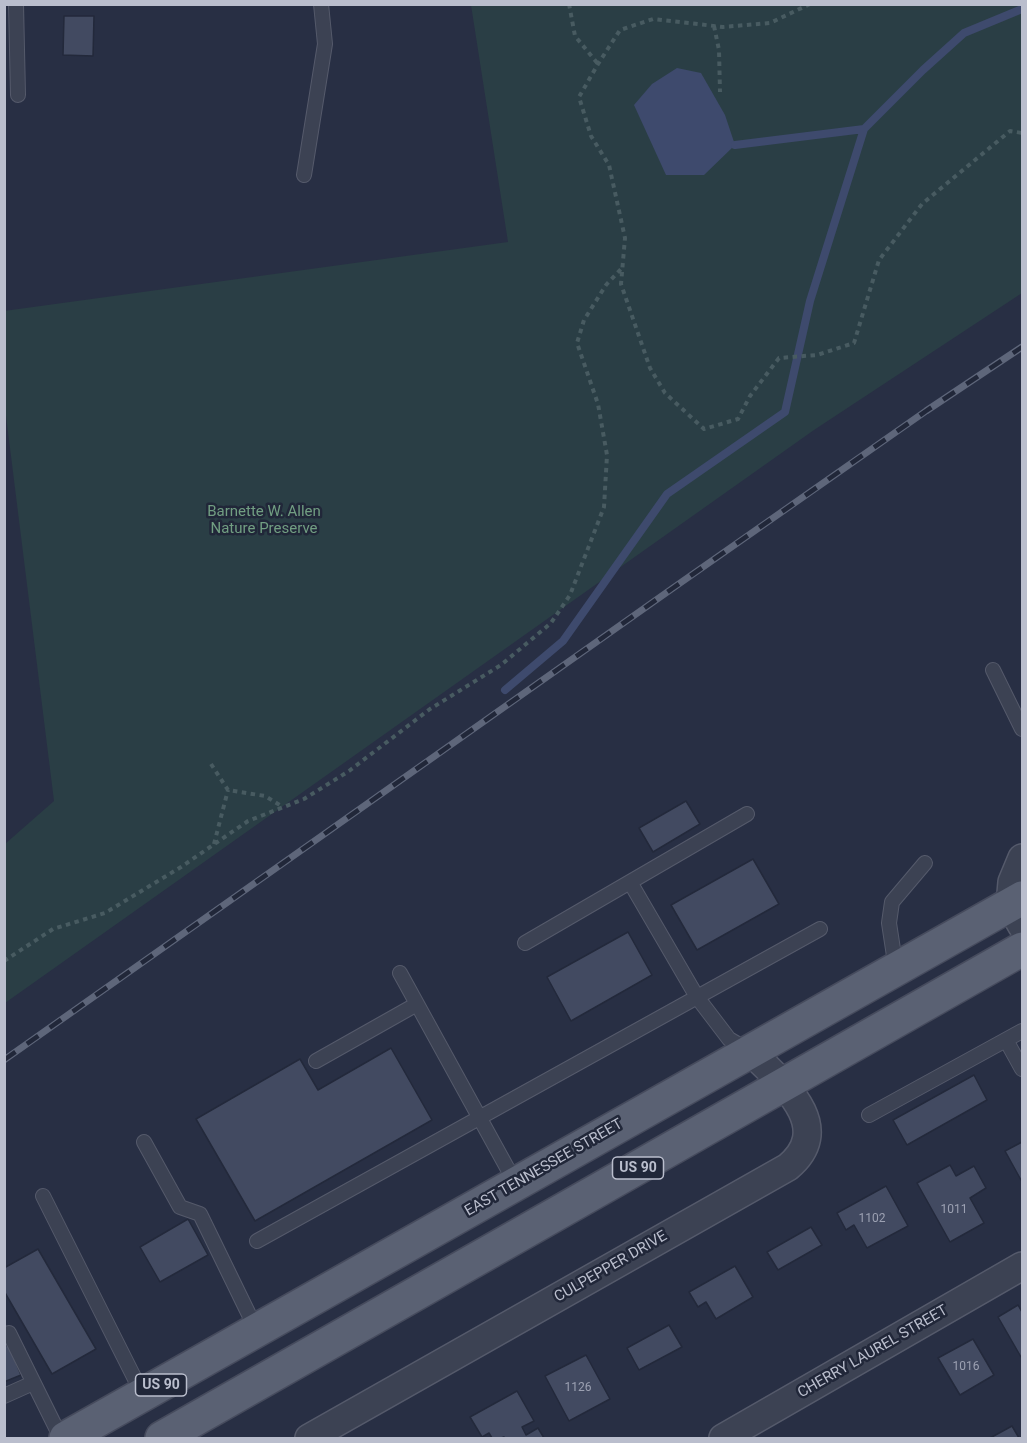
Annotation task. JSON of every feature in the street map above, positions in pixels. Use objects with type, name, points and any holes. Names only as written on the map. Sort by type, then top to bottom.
[{"type":"main road","name":"EAST TENNESSEE STREET","points":[[66,1438],[896,969],[1019,910]]},
{"type":"main road","name":"US 90","points":[[162,1438],[1023,949]]},
{"type":"main road","points":[[491,1252],[517,1201],[516,1184]]},
{"type":"street","points":[[1019,910],[1012,882],[1023,858]]},
{"type":"street","name":"CULPEPPER DRIVE","points":[[309,1438],[788,1167],[805,1147],[808,1132],[805,1116],[799,1102],[750,1051]]},
{"type":"street","name":"CHERRY LAUREL STREET","points":[[723,1438],[1023,1266]]},
{"type":"lane","points":[[16,4],[18,95]]},
{"type":"lane","points":[[304,175],[325,44],[321,4]]},
{"type":"lane","points":[[993,670],[1023,729]]},
{"type":"lane","points":[[525,943],[747,814]]},
{"type":"lane","points":[[896,969],[890,923],[892,902],[925,863]]},
{"type":"lane","points":[[630,882],[697,997],[729,1039],[750,1051]]},
{"type":"lane","points":[[257,1241],[820,929]]},
{"type":"lane","points":[[400,973],[516,1184]]},
{"type":"lane","points":[[316,1061],[417,1004]]},
{"type":"lane","points":[[869,1115],[1023,1031]]},
{"type":"lane","points":[[1006,1040],[1023,1070]]},
{"type":"lane","points":[[144,1143],[180,1206],[200,1215],[256,1331]]},
{"type":"lane","points":[[43,1196],[143,1395]]},
{"type":"lane","points":[[4,1335],[9,1333],[61,1438]]},
{"type":"lane","points":[[4,1396],[33,1383]]},
{"type":"path","points":[[569,4],[575,36],[598,64]]},
{"type":"path","points":[[810,4],[770,23],[723,27],[653,20],[620,30],[579,97],[591,136],[609,165],[625,238],[621,284],[650,368],[665,393],[705,429],[738,419],[750,396],[779,358],[817,355],[854,343],[879,260],[922,204],[1010,131],[1023,133]]},
{"type":"path","points":[[714,26],[719,50],[720,92]]},
{"type":"path","points":[[4,961],[53,930],[105,913],[181,867],[248,821],[304,798],[349,771],[430,709],[501,665],[551,623],[570,595],[604,507],[607,455],[598,404],[577,343],[584,320],[606,285],[622,268]]},
{"type":"path","points":[[211,764],[228,790],[214,845]]},
{"type":"path","points":[[228,790],[265,796],[283,807]]},
{"type":"green space","name":"Barnette W. Allen Nature Preserve","points":[[471,5],[1022,5],[1022,293],[814,430],[5,1003],[5,844],[54,801],[5,408],[4,311],[508,242]]},
{"type":"water","points":[[677,68],[701,73],[725,115],[735,145],[704,175],[666,175],[634,105],[652,84]]},
{"type":"building","points":[[64,16],[94,16],[93,56],[63,55]]},
{"type":"building","points":[[686,801],[700,824],[653,852],[639,828]]},
{"type":"building","points":[[753,859],[779,904],[697,950],[671,905]]},
{"type":"building","points":[[628,932],[652,975],[571,1021],[547,977]]},
{"type":"building","points":[[391,1048],[432,1120],[255,1221],[196,1119],[300,1059],[318,1090]]},
{"type":"building","points":[[974,1075],[987,1100],[907,1145],[893,1120]]},
{"type":"building","points":[[1022,1142],[1022,1179],[1021,1180],[1005,1151]]},
{"type":"building","points":[[950,1165],[956,1176],[974,1166],[986,1188],[970,1198],[984,1223],[950,1242],[917,1183]]},
{"type":"building","points":[[886,1186],[908,1226],[867,1248],[854,1225],[846,1230],[837,1213]]},
{"type":"building","points":[[188,1219],[208,1255],[160,1282],[140,1247]]},
{"type":"building","points":[[811,1227],[822,1245],[778,1270],[767,1252]]},
{"type":"building","points":[[38,1249],[96,1349],[52,1374],[4,1291],[4,1268]]},
{"type":"building","points":[[735,1266],[753,1297],[716,1319],[706,1302],[698,1307],[689,1292]]},
{"type":"building","points":[[1018,1305],[1022,1312],[1022,1357],[998,1317]]},
{"type":"building","points":[[669,1325],[682,1347],[639,1370],[627,1348]]},
{"type":"building","points":[[973,1339],[994,1375],[960,1395],[938,1358]]},
{"type":"building","points":[[9,1345],[21,1375],[4,1382],[4,1346]]},
{"type":"building","points":[[586,1355],[610,1399],[569,1421],[545,1376]]},
{"type":"building","points":[[517,1391],[534,1421],[522,1427],[526,1435],[538,1428],[544,1438],[492,1438],[489,1433],[482,1437],[470,1417]]},
{"type":"building","points":[[1012,1426],[1019,1438],[990,1438]]},
{"type":"waterway","points":[[735,145],[864,129],[964,33],[1022,9]]},
{"type":"waterway","points":[[505,690],[563,641],[667,494],[785,412],[810,301],[864,129]]},
{"type":"railway","points":[[4,1060],[673,588],[926,411],[1022,347]]}]
